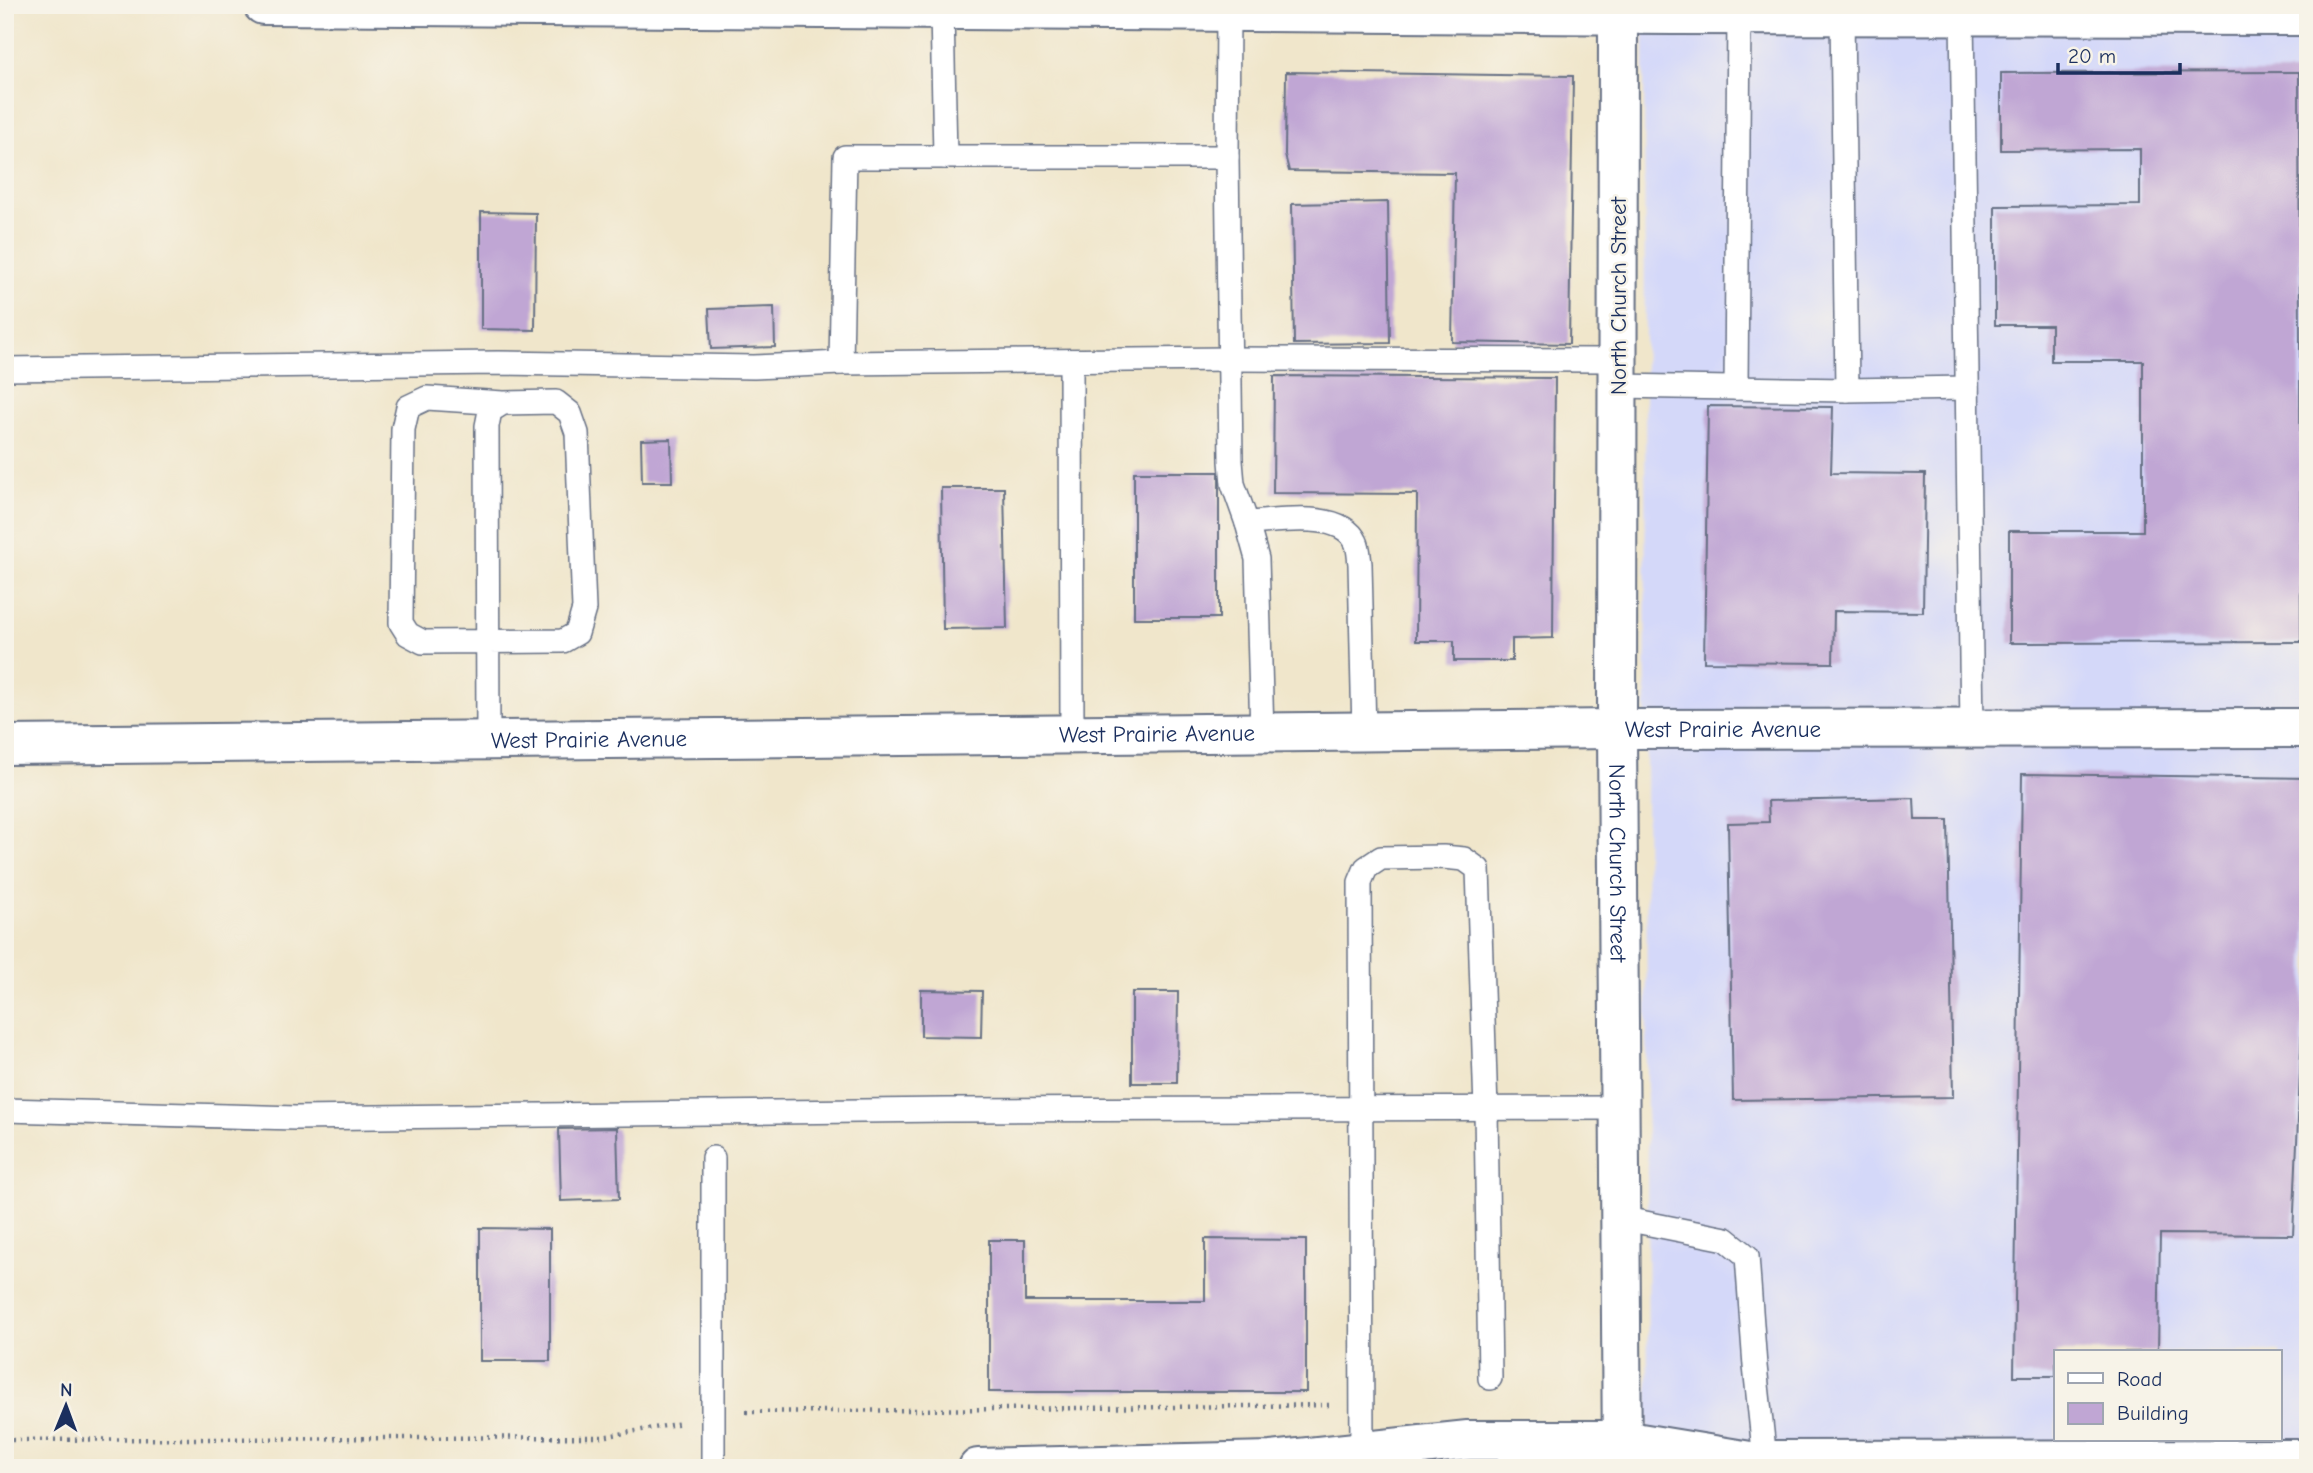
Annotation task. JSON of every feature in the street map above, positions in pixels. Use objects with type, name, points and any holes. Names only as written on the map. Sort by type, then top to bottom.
[{"type":"street","points":[[262,5],[942,11],[1618,10],[1739,15],[2308,16]]},
{"type":"street","name":"North Church Street","points":[[1618,10],[1617,729],[1622,1454]]},
{"type":"street","name":"West Prairie Avenue","points":[[5,745],[1617,729],[2308,728]]},
{"type":"street","points":[[978,1468],[1369,1459],[1468,1440],[1622,1454],[1757,1460],[1980,1464],[2308,1459]]},
{"type":"street","points":[[1671,1468],[1757,1460]]},
{"type":"lane","points":[[942,11],[945,157]]},
{"type":"lane","points":[[1228,12],[1227,157],[1233,484],[1256,559],[1262,733]]},
{"type":"lane","points":[[1737,388],[1739,15]]},
{"type":"lane","points":[[1842,15],[1847,390]]},
{"type":"lane","points":[[1962,15],[1972,729]]},
{"type":"lane","points":[[841,363],[845,157],[1227,157]]},
{"type":"lane","points":[[5,369],[498,363],[754,367],[841,363],[1230,359],[1618,373],[1737,388],[1967,388]]},
{"type":"lane","points":[[1071,361],[1072,735]]},
{"type":"lane","points":[[427,398],[503,403],[556,402],[570,413],[577,433],[584,609],[577,633],[563,641],[423,642],[408,634],[401,624],[403,429],[408,407],[427,398]]},
{"type":"lane","points":[[488,741],[487,426],[490,411],[503,403]]},
{"type":"lane","points":[[1247,523],[1310,520],[1334,523],[1348,530],[1356,543],[1360,564],[1364,732]]},
{"type":"lane","points":[[1369,1459],[1362,1405],[1360,882],[1366,867],[1381,858],[1464,859],[1478,870],[1486,1110],[1490,1378]]},
{"type":"lane","points":[[5,1110],[296,1118],[947,1110],[1620,1108]]},
{"type":"lane","points":[[713,1158],[713,1468]]},
{"type":"lane","points":[[1620,1218],[1726,1239],[1747,1256],[1755,1366],[1757,1460]]},
{"type":"path","points":[[5,1440],[602,1437],[753,1411],[1362,1405]]},
{"type":"shaded area","points":[[1644,5],[2308,5],[2308,1468],[1648,1468]]},
{"type":"building","points":[[1286,72],[1573,76],[1569,344],[1452,342],[1455,173],[1289,171],[1285,155]]},
{"type":"building","points":[[2299,72],[2301,642],[2009,643],[2009,531],[2143,531],[2143,361],[2051,361],[2051,325],[1995,325],[1995,206],[2140,205],[2140,149],[2001,150],[2001,73]]},
{"type":"building","points":[[1388,202],[1390,343],[1294,344],[1292,204]]},
{"type":"building","points":[[481,212],[536,213],[535,330],[481,329]]},
{"type":"building","points":[[774,307],[775,347],[711,349],[709,309]]},
{"type":"building","points":[[1274,376],[1555,378],[1553,638],[1512,639],[1512,661],[1454,661],[1454,641],[1416,641],[1417,494],[1273,493]]},
{"type":"building","points":[[1708,406],[1833,407],[1831,473],[1925,474],[1923,612],[1834,611],[1833,663],[1704,662]]},
{"type":"building","points":[[671,439],[672,482],[642,482],[641,440]]},
{"type":"building","points":[[1134,472],[1219,472],[1219,618],[1134,618]]},
{"type":"building","points":[[941,488],[1004,488],[1007,628],[943,629]]},
{"type":"building","points":[[2022,774],[2308,778],[2308,889],[2293,1235],[2160,1234],[2158,1350],[2054,1350],[2054,1376],[2014,1376]]},
{"type":"building","points":[[1914,798],[1915,820],[1948,820],[1953,1097],[1733,1100],[1728,823],[1769,822],[1768,801]]},
{"type":"building","points":[[921,990],[982,991],[981,1037],[921,1036]]},
{"type":"building","points":[[1132,992],[1178,992],[1177,1083],[1132,1083]]},
{"type":"building","points":[[617,1128],[619,1199],[561,1201],[559,1129]]},
{"type":"building","points":[[480,1228],[550,1229],[550,1361],[480,1361]]},
{"type":"building","points":[[1205,1239],[1306,1240],[1306,1392],[989,1392],[989,1240],[1025,1240],[1025,1301],[1205,1301]]}]
